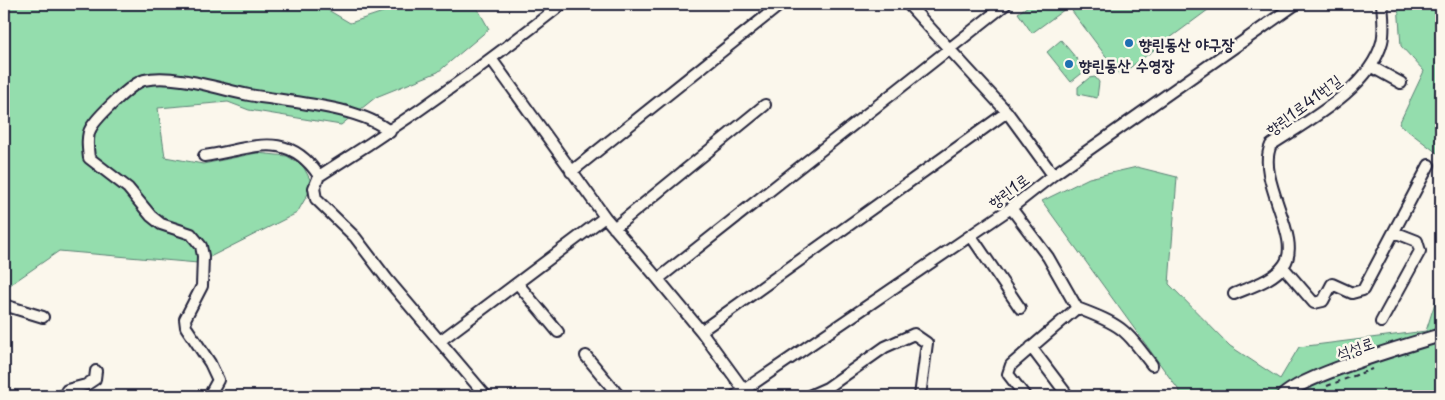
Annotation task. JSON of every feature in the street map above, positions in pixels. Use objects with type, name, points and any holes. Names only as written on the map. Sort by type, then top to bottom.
[{"type":"street","points":[[483,395],[387,279],[355,237],[316,199],[314,188],[319,176],[390,132],[492,60],[562,4]]},
{"type":"street","points":[[571,172],[781,4]]},
{"type":"street","points":[[908,4],[1007,112],[1053,174]]},
{"type":"street","points":[[658,279],[1006,4]]},
{"type":"street","name":"향린1로","points":[[743,394],[1011,208],[1053,174],[1296,4]]},
{"type":"street","name":"향린1로41번길","points":[[1284,267],[1289,242],[1268,170],[1268,153],[1272,145],[1330,105],[1372,67],[1383,41],[1382,4]]},
{"type":"street","points":[[492,60],[604,217],[701,330],[743,394]]},
{"type":"street","points":[[1372,67],[1401,83]]},
{"type":"street","points":[[209,396],[218,380],[210,363],[186,327],[185,319],[202,286],[203,256],[201,246],[191,234],[161,224],[151,216],[128,188],[89,158],[87,144],[90,129],[108,108],[142,80],[170,79],[250,95],[312,104],[381,124],[390,132]]},
{"type":"street","points":[[614,228],[765,105]]},
{"type":"street","points":[[701,330],[1007,112]]},
{"type":"street","points":[[204,156],[247,146],[270,144],[293,151],[310,163],[319,176]]},
{"type":"street","points":[[1234,294],[1262,282],[1284,267],[1314,303],[1323,301],[1332,284],[1352,293],[1364,290],[1429,165]]},
{"type":"street","points":[[1011,208],[1048,257],[1078,308],[1118,325],[1127,332],[1152,366]]},
{"type":"street","points":[[440,341],[518,284],[604,217]]},
{"type":"street","points":[[1381,322],[1420,251],[1417,241],[1394,232]]},
{"type":"street","points":[[971,236],[1020,308]]},
{"type":"street","points":[[518,284],[558,332]]},
{"type":"street","points":[[4,305],[43,317]]},
{"type":"street","points":[[1025,396],[1008,374],[1010,365],[1078,308]]},
{"type":"street","points":[[809,396],[827,388],[885,347],[914,334],[927,344],[920,396]]},
{"type":"street","name":"석성로","points":[[1283,396],[1288,391],[1314,378],[1441,335]]},
{"type":"street","points":[[1031,346],[1068,396]]},
{"type":"street","points":[[586,356],[619,396]]},
{"type":"street","points":[[64,396],[67,390],[86,385],[95,379],[96,371]]},
{"type":"path","points":[[1326,386],[1379,367]]},
{"type":"green space","points":[[4,4],[318,4],[350,23],[407,4],[475,4],[489,29],[438,72],[376,97],[341,125],[249,110],[228,102],[158,108],[165,157],[203,164],[257,153],[287,156],[303,166],[313,185],[297,213],[198,263],[59,251],[4,289]]},
{"type":"green space","points":[[1031,4],[1072,4],[1032,33],[1018,13]]},
{"type":"green space","name":"향린동산 야구장","points":[[1082,4],[1216,4],[1120,75],[1072,11]]},
{"type":"green space","points":[[1398,4],[1441,4],[1441,156],[1399,124],[1424,71],[1401,46]]},
{"type":"green space","points":[[1061,40],[1086,70],[1071,82],[1047,52]]},
{"type":"green space","points":[[1095,77],[1099,82],[1097,98],[1078,94],[1078,87],[1089,78]]},
{"type":"green space","points":[[1137,167],[1177,177],[1169,284],[1230,346],[1280,379],[1299,347],[1426,331],[1441,284],[1441,396],[1183,396],[1042,201],[1089,178]]},
{"type":"green space","points":[[1441,212],[1441,284],[1439,216]]},
{"type":"place","name":"향린동산 야구장","points":[[1129,43]]},
{"type":"place","name":"향린동산 수영장","points":[[1069,64]]}]
